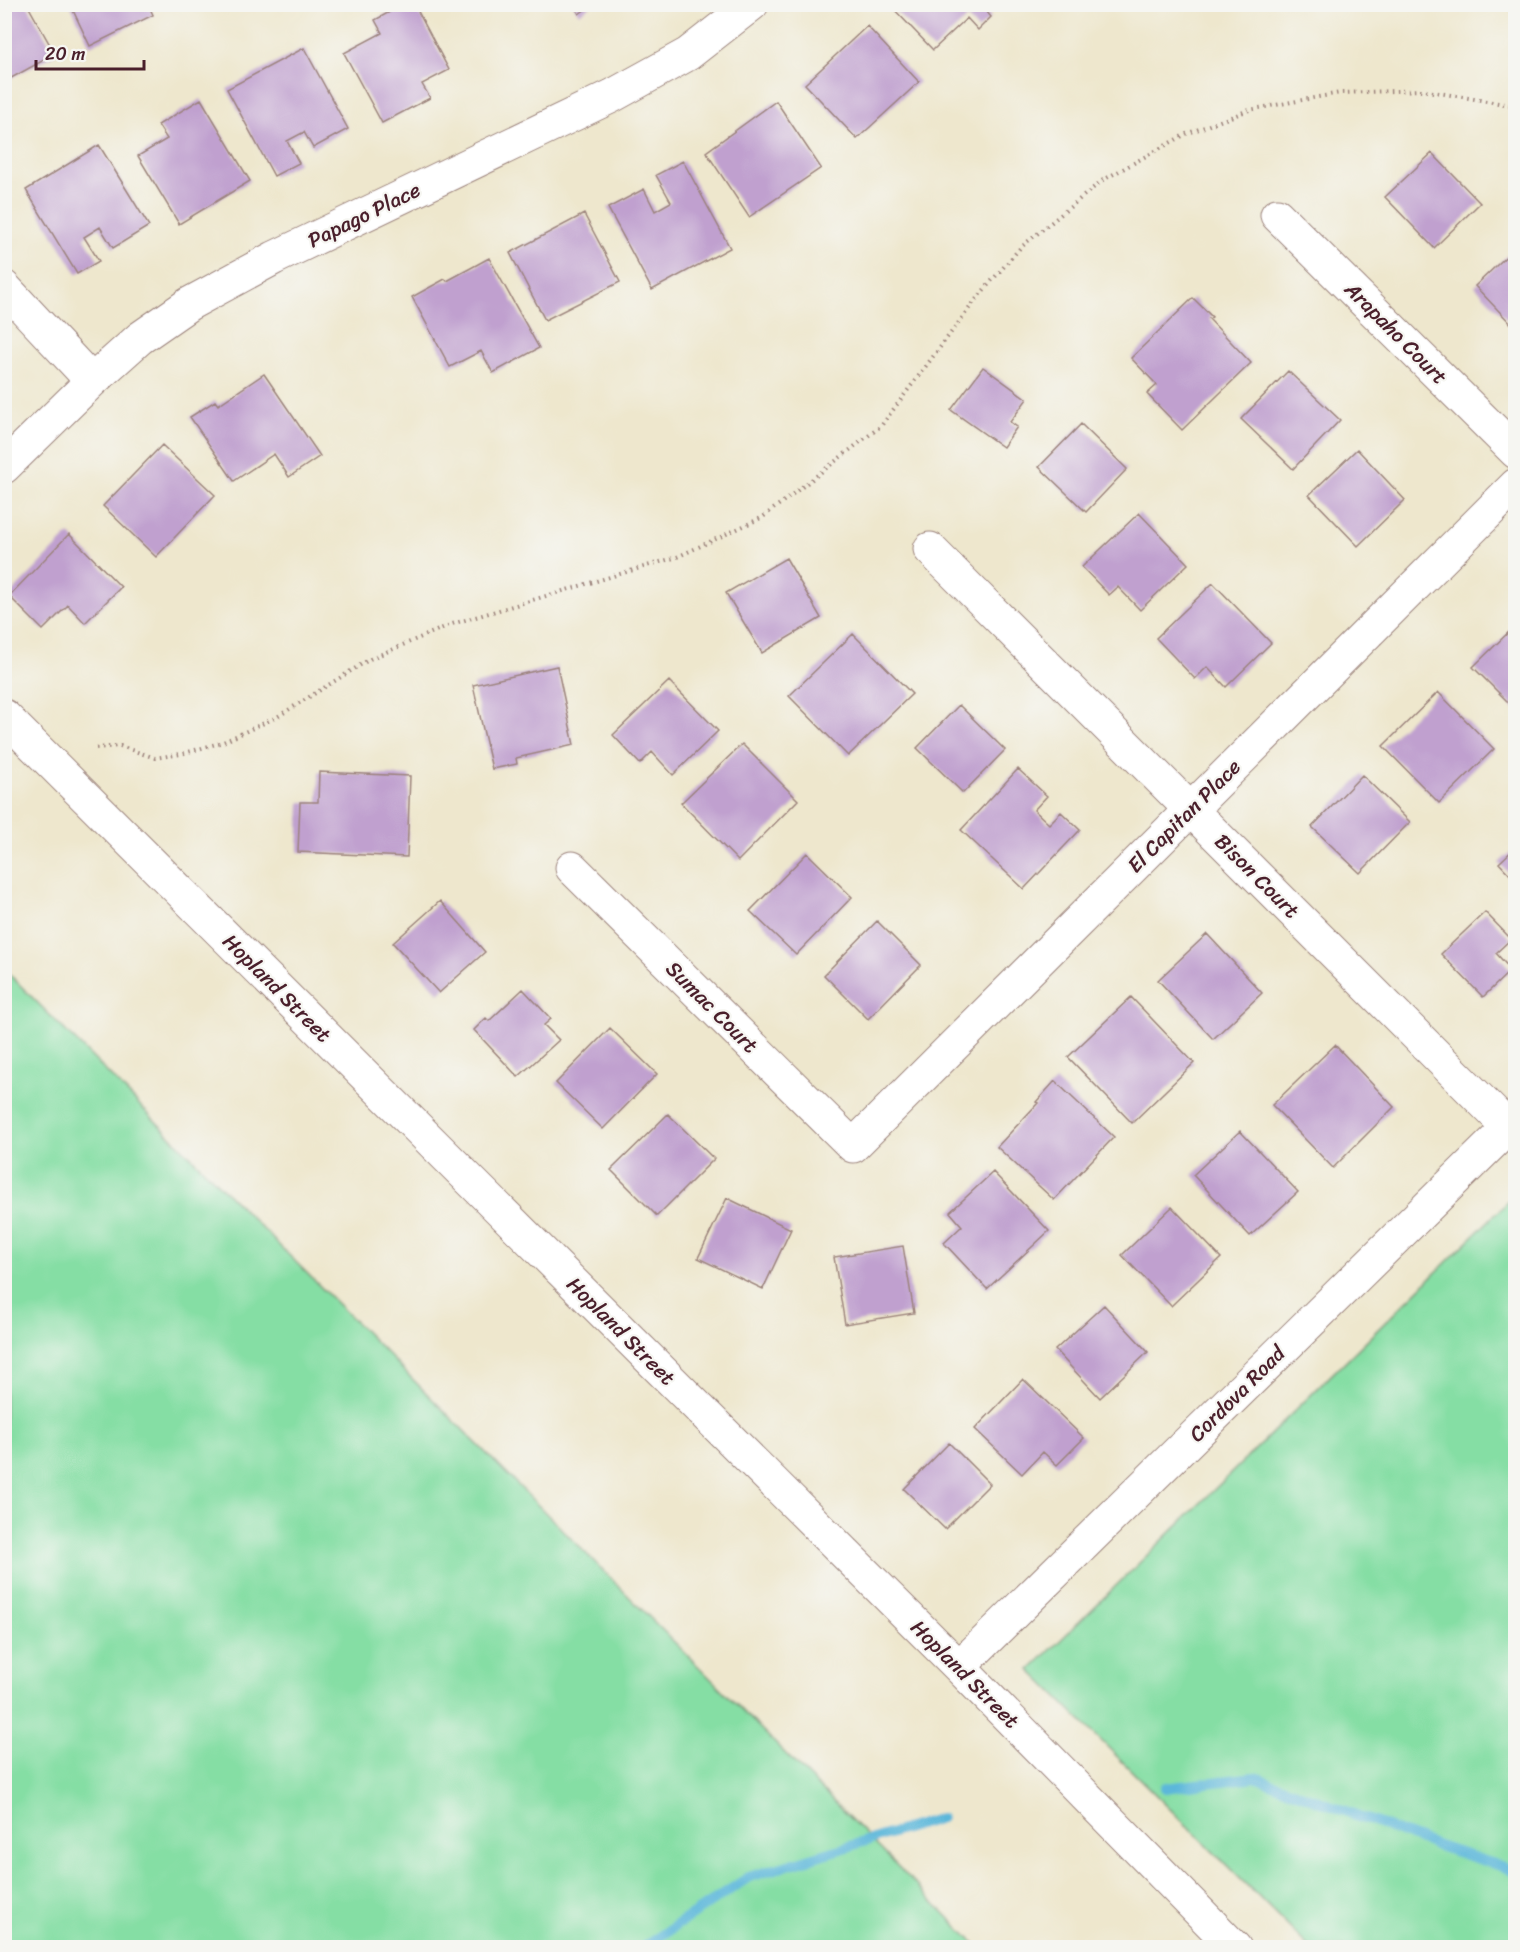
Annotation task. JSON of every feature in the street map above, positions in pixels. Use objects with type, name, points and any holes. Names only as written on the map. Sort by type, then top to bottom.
[{"type":"street","name":"Papago Place","points":[[4,467],[92,381],[140,338],[189,304],[274,258],[612,96],[688,54],[752,4]]},
{"type":"street","name":"Arapaho Court","points":[[1277,215],[1515,452]]},
{"type":"street","points":[[4,287],[92,381]]},
{"type":"street","name":"El Capitan Place","points":[[852,1146],[1515,485]]},
{"type":"street","name":"Bison Court","points":[[930,549],[1190,809],[1512,1124]]},
{"type":"street","name":"Hopland Street","points":[[4,717],[959,1667],[1235,1947]]},
{"type":"street","name":"Sumac Court","points":[[572,868],[852,1146]]},
{"type":"street","name":"Cordova Road","points":[[959,1667],[1512,1124]]},
{"type":"path","points":[[96,748],[120,746],[155,758],[181,754],[223,742],[277,717],[370,659],[452,624],[677,557],[763,517],[853,450],[881,426],[977,298],[1020,248],[1103,180],[1186,134],[1249,110],[1340,93],[1420,90],[1515,106]]},
{"type":"green space","points":[[5,970],[978,1947],[5,1947]]},
{"type":"green space","points":[[1515,1195],[1515,1947],[1309,1947],[1030,1670]]},
{"type":"building","points":[[4,4],[27,4],[55,54],[4,82]]},
{"type":"building","points":[[70,4],[148,4],[153,15],[90,46]]},
{"type":"building","points":[[404,4],[414,4],[449,70],[422,84],[430,98],[382,123],[344,53],[382,33],[375,20]]},
{"type":"building","points":[[573,4],[593,4],[579,14]]},
{"type":"building","points":[[889,4],[980,4],[991,17],[978,30],[967,18],[933,50]]},
{"type":"building","points":[[867,26],[919,82],[857,139],[805,84]]},
{"type":"building","points":[[304,48],[348,129],[313,148],[304,132],[287,141],[299,163],[274,176],[227,89]]},
{"type":"building","points":[[201,99],[250,181],[179,224],[138,156],[167,139],[158,125]]},
{"type":"building","points":[[776,101],[821,168],[749,217],[706,152]]},
{"type":"building","points":[[99,145],[149,226],[113,248],[100,227],[84,237],[99,261],[77,274],[26,190]]},
{"type":"building","points":[[1432,153],[1480,203],[1434,248],[1385,197]]},
{"type":"building","points":[[683,161],[730,248],[652,290],[608,208],[644,189],[655,211],[671,202],[656,175]]},
{"type":"building","points":[[584,214],[620,282],[545,320],[510,253]]},
{"type":"building","points":[[1516,247],[1516,329],[1475,286]]},
{"type":"building","points":[[489,258],[539,348],[493,373],[481,351],[450,367],[412,297]]},
{"type":"building","points":[[1193,298],[1212,317],[1209,319],[1251,363],[1182,430],[1147,394],[1157,385],[1131,358]]},
{"type":"building","points":[[983,367],[1027,399],[1010,422],[1017,427],[1003,447],[951,410]]},
{"type":"building","points":[[1288,371],[1340,420],[1293,469],[1241,419]]},
{"type":"building","points":[[264,374],[320,456],[289,477],[274,454],[234,481],[190,417],[215,401],[218,405]]},
{"type":"building","points":[[1081,424],[1127,469],[1086,512],[1039,467]]},
{"type":"building","points":[[162,445],[215,495],[156,557],[103,506]]},
{"type":"building","points":[[1357,449],[1405,500],[1358,546],[1309,495]]},
{"type":"building","points":[[1139,513],[1188,564],[1140,610],[1118,587],[1109,595],[1082,567]]},
{"type":"building","points":[[69,534],[121,587],[85,623],[68,605],[43,630],[9,596]]},
{"type":"building","points":[[786,558],[821,618],[762,653],[726,593]]},
{"type":"building","points":[[1213,583],[1271,643],[1226,687],[1207,667],[1195,679],[1156,638]]},
{"type":"building","points":[[1516,625],[1516,710],[1473,667]]},
{"type":"building","points":[[853,634],[912,694],[848,756],[789,696]]},
{"type":"building","points":[[557,666],[574,745],[516,758],[517,764],[492,769],[473,685]]},
{"type":"building","points":[[669,681],[718,731],[673,775],[652,752],[640,764],[613,735]]},
{"type":"building","points":[[1438,692],[1494,749],[1439,803],[1383,746]]},
{"type":"building","points":[[959,705],[1005,750],[963,793],[917,748]]},
{"type":"building","points":[[742,744],[798,800],[738,861],[681,803]]},
{"type":"building","points":[[1018,769],[1047,796],[1034,810],[1049,824],[1061,812],[1080,830],[1024,889],[961,830]]},
{"type":"building","points":[[319,772],[410,776],[407,857],[298,852],[300,802],[318,802]]},
{"type":"building","points":[[1362,775],[1410,822],[1360,873],[1312,827]]},
{"type":"building","points":[[1516,847],[1516,881],[1499,863]]},
{"type":"building","points":[[807,853],[852,897],[796,955],[750,911]]},
{"type":"building","points":[[440,901],[485,952],[439,993],[393,943]]},
{"type":"building","points":[[1485,912],[1511,939],[1496,953],[1511,970],[1483,997],[1441,954]]},
{"type":"building","points":[[877,921],[921,965],[868,1019],[824,975]]},
{"type":"building","points":[[1207,934],[1262,993],[1213,1039],[1158,980]]},
{"type":"building","points":[[523,989],[551,1019],[544,1025],[559,1040],[518,1077],[474,1030],[486,1018],[489,1021]]},
{"type":"building","points":[[1131,997],[1194,1063],[1132,1123],[1068,1057]]},
{"type":"building","points":[[610,1028],[657,1074],[603,1129],[556,1083]]},
{"type":"building","points":[[1335,1045],[1394,1107],[1333,1168],[1272,1105]]},
{"type":"building","points":[[1055,1081],[1114,1137],[1054,1200],[997,1147]]},
{"type":"building","points":[[668,1114],[714,1159],[657,1216],[611,1170]]},
{"type":"building","points":[[1240,1131],[1298,1192],[1250,1236],[1193,1175]]},
{"type":"building","points":[[993,1172],[1049,1231],[987,1289],[944,1243],[962,1226],[950,1212]]},
{"type":"building","points":[[727,1198],[791,1229],[763,1289],[698,1258]]},
{"type":"building","points":[[1172,1207],[1221,1258],[1171,1306],[1122,1255]]},
{"type":"building","points":[[903,1246],[914,1313],[845,1324],[834,1257]]},
{"type":"building","points":[[1104,1305],[1148,1352],[1100,1398],[1055,1350]]},
{"type":"building","points":[[1023,1379],[1084,1438],[1057,1465],[1043,1452],[1022,1474],[975,1429]]},
{"type":"building","points":[[949,1443],[990,1484],[945,1529],[904,1489]]},
{"type":"waterway","points":[[1165,1788],[1255,1777],[1435,1845],[1516,1871]]},
{"type":"waterway","points":[[642,1948],[749,1877],[941,1818]]}]
